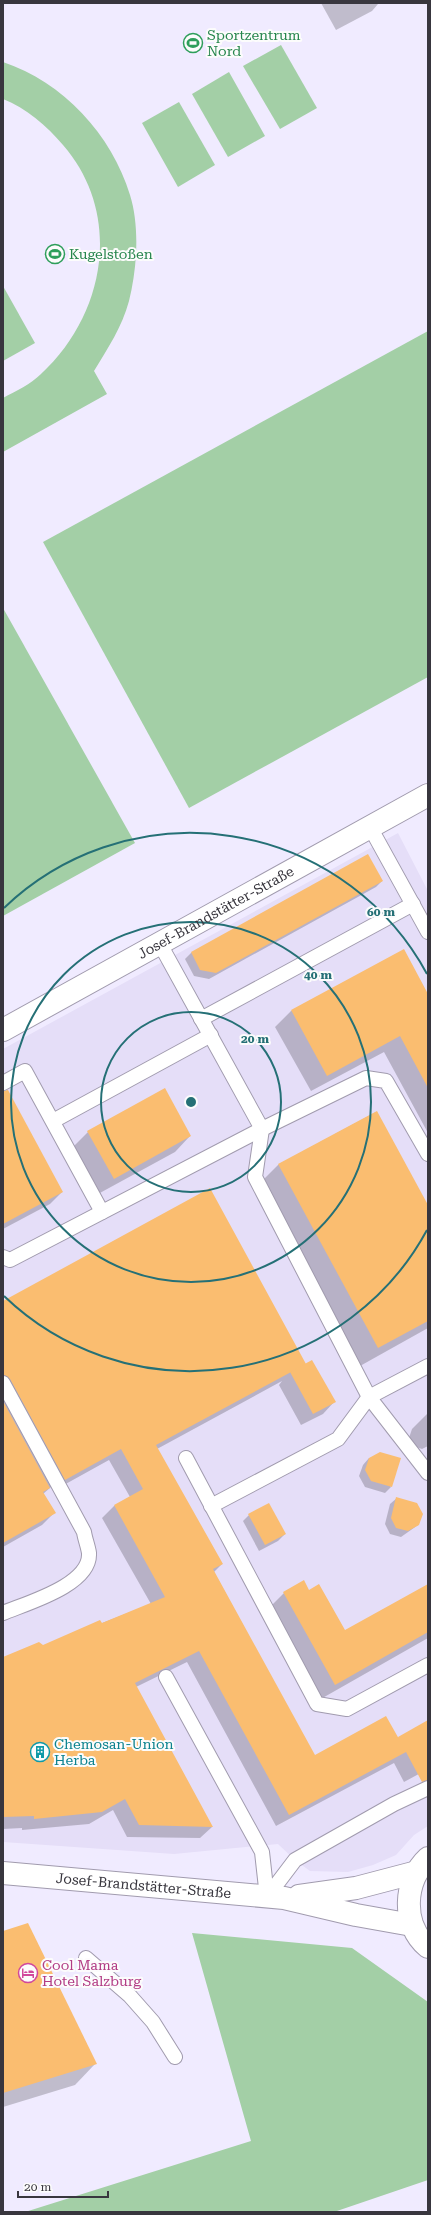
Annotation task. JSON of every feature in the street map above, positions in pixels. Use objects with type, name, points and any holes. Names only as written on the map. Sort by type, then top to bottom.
[{"type":"street","name":"Josef-Brandstätter-Straße","points":[[3,1030],[428,795]]},
{"type":"street","name":"Josef-Brandstätter-Straße","points":[[276,1897],[356,1888],[422,1865]]},
{"type":"street","name":"Josef-Brandstätter-Straße","points":[[422,1865],[411,1883],[408,1904],[412,1925],[428,1947]]},
{"type":"street","name":"Josef-Brandstätter-Straße","points":[[3,1873],[276,1897],[356,1915],[412,1925]]},
{"type":"lane","points":[[370,827],[428,932]]},
{"type":"lane","points":[[202,1019],[412,904]]},
{"type":"lane","points":[[160,944],[262,1129],[255,1177],[369,1397],[428,1473]]},
{"type":"lane","points":[[53,1121],[211,1036]]},
{"type":"lane","points":[[3,1083],[25,1071],[102,1212]]},
{"type":"lane","points":[[3,1257],[10,1260],[262,1129],[366,1078],[386,1081],[428,1154]]},
{"type":"lane","points":[[211,1506],[338,1439],[369,1397],[428,1366]]},
{"type":"lane","points":[[3,1383],[84,1532],[89,1554],[84,1572],[63,1588],[3,1613]]},
{"type":"lane","points":[[186,1458],[317,1704],[347,1709],[428,1665]]},
{"type":"lane","points":[[166,1677],[262,1852],[276,1897]]},
{"type":"lane","points":[[276,1897],[295,1860],[394,1804],[428,1788]]},
{"type":"lane","points":[[86,1958],[130,1996],[153,2022],[175,2057]]},
{"type":"shaded area","points":[[398,833],[428,891],[428,1826],[414,1835],[396,1855],[373,1865],[348,1872],[310,1871],[295,1860],[278,1844],[174,1854],[3,1842],[3,1049]]},
{"type":"green space","points":[[281,45],[317,108],[280,129],[243,66]]},
{"type":"green space","points":[[3,62],[25,71],[46,83],[65,97],[98,132],[122,173],[130,195],[135,221],[136,248],[132,289],[123,320],[94,371],[107,394],[3,452],[3,398],[37,378],[63,350],[80,323],[92,293],[99,263],[100,232],[94,201],[82,172],[63,145],[36,118],[20,107],[3,99]]},
{"type":"green space","points":[[229,72],[265,136],[228,157],[192,94]]},
{"type":"green space","points":[[179,102],[215,165],[178,187],[142,123]]},
{"type":"green space","points":[[3,286],[35,343],[3,361]]},
{"type":"green space","points":[[428,331],[428,677],[189,808],[43,542]]},
{"type":"green space","points":[[3,608],[135,843],[3,916]]},
{"type":"green space","points":[[192,1933],[352,1948],[428,2002],[428,2180],[334,2212],[25,2212],[251,2141]]},
{"type":"building","points":[[368,854],[383,881],[216,973],[200,970],[191,952]]},
{"type":"building","points":[[404,949],[428,994],[428,1088],[400,1036],[327,1076],[291,1010]]},
{"type":"building","points":[[165,1088],[191,1136],[114,1179],[87,1131]]},
{"type":"building","points":[[8,1090],[63,1192],[3,1224],[3,1091]]},
{"type":"building","points":[[377,1111],[428,1205],[428,1321],[378,1348],[278,1164]]},
{"type":"building","points":[[210,1188],[306,1364],[156,1445],[223,1564],[213,1569],[315,1755],[386,1716],[399,1739],[398,1737],[428,1720],[428,1780],[422,1782],[406,1752],[289,1815],[199,1651],[135,1683],[213,1827],[139,1825],[125,1799],[102,1812],[34,1819],[34,1816],[3,1817],[3,1657],[39,1642],[43,1645],[100,1620],[102,1623],[165,1597],[114,1505],[143,1489],[121,1449],[65,1480],[10,1379],[3,1375],[3,1301]]},
{"type":"building","points":[[312,1360],[336,1402],[313,1414],[290,1372]]},
{"type":"building","points":[[3,1401],[50,1488],[43,1492],[56,1513],[3,1543]]},
{"type":"building","points":[[380,1452],[401,1458],[392,1487],[371,1481],[365,1470],[369,1458]]},
{"type":"building","points":[[396,1497],[417,1503],[423,1514],[419,1525],[408,1531],[396,1528],[391,1518]]},
{"type":"building","points":[[269,1503],[286,1534],[265,1545],[248,1514]]},
{"type":"building","points":[[304,1580],[309,1590],[319,1584],[345,1630],[428,1584],[428,1632],[335,1685],[283,1592]]},
{"type":"building","name":"Cool Mama Hotel Salzburg","points":[[28,1923],[97,2064],[3,2093],[3,1931]]},
{"type":"place","name":"Sportzentrum Nord","points":[[193,43]]},
{"type":"place","name":"Kugelstoßen","points":[[55,254]]},
{"type":"place","name":"Chemosan-Union Herba","points":[[40,1752]]},
{"type":"place","name":"Cool Mama Hotel Salzburg","points":[[28,1973]]}]
